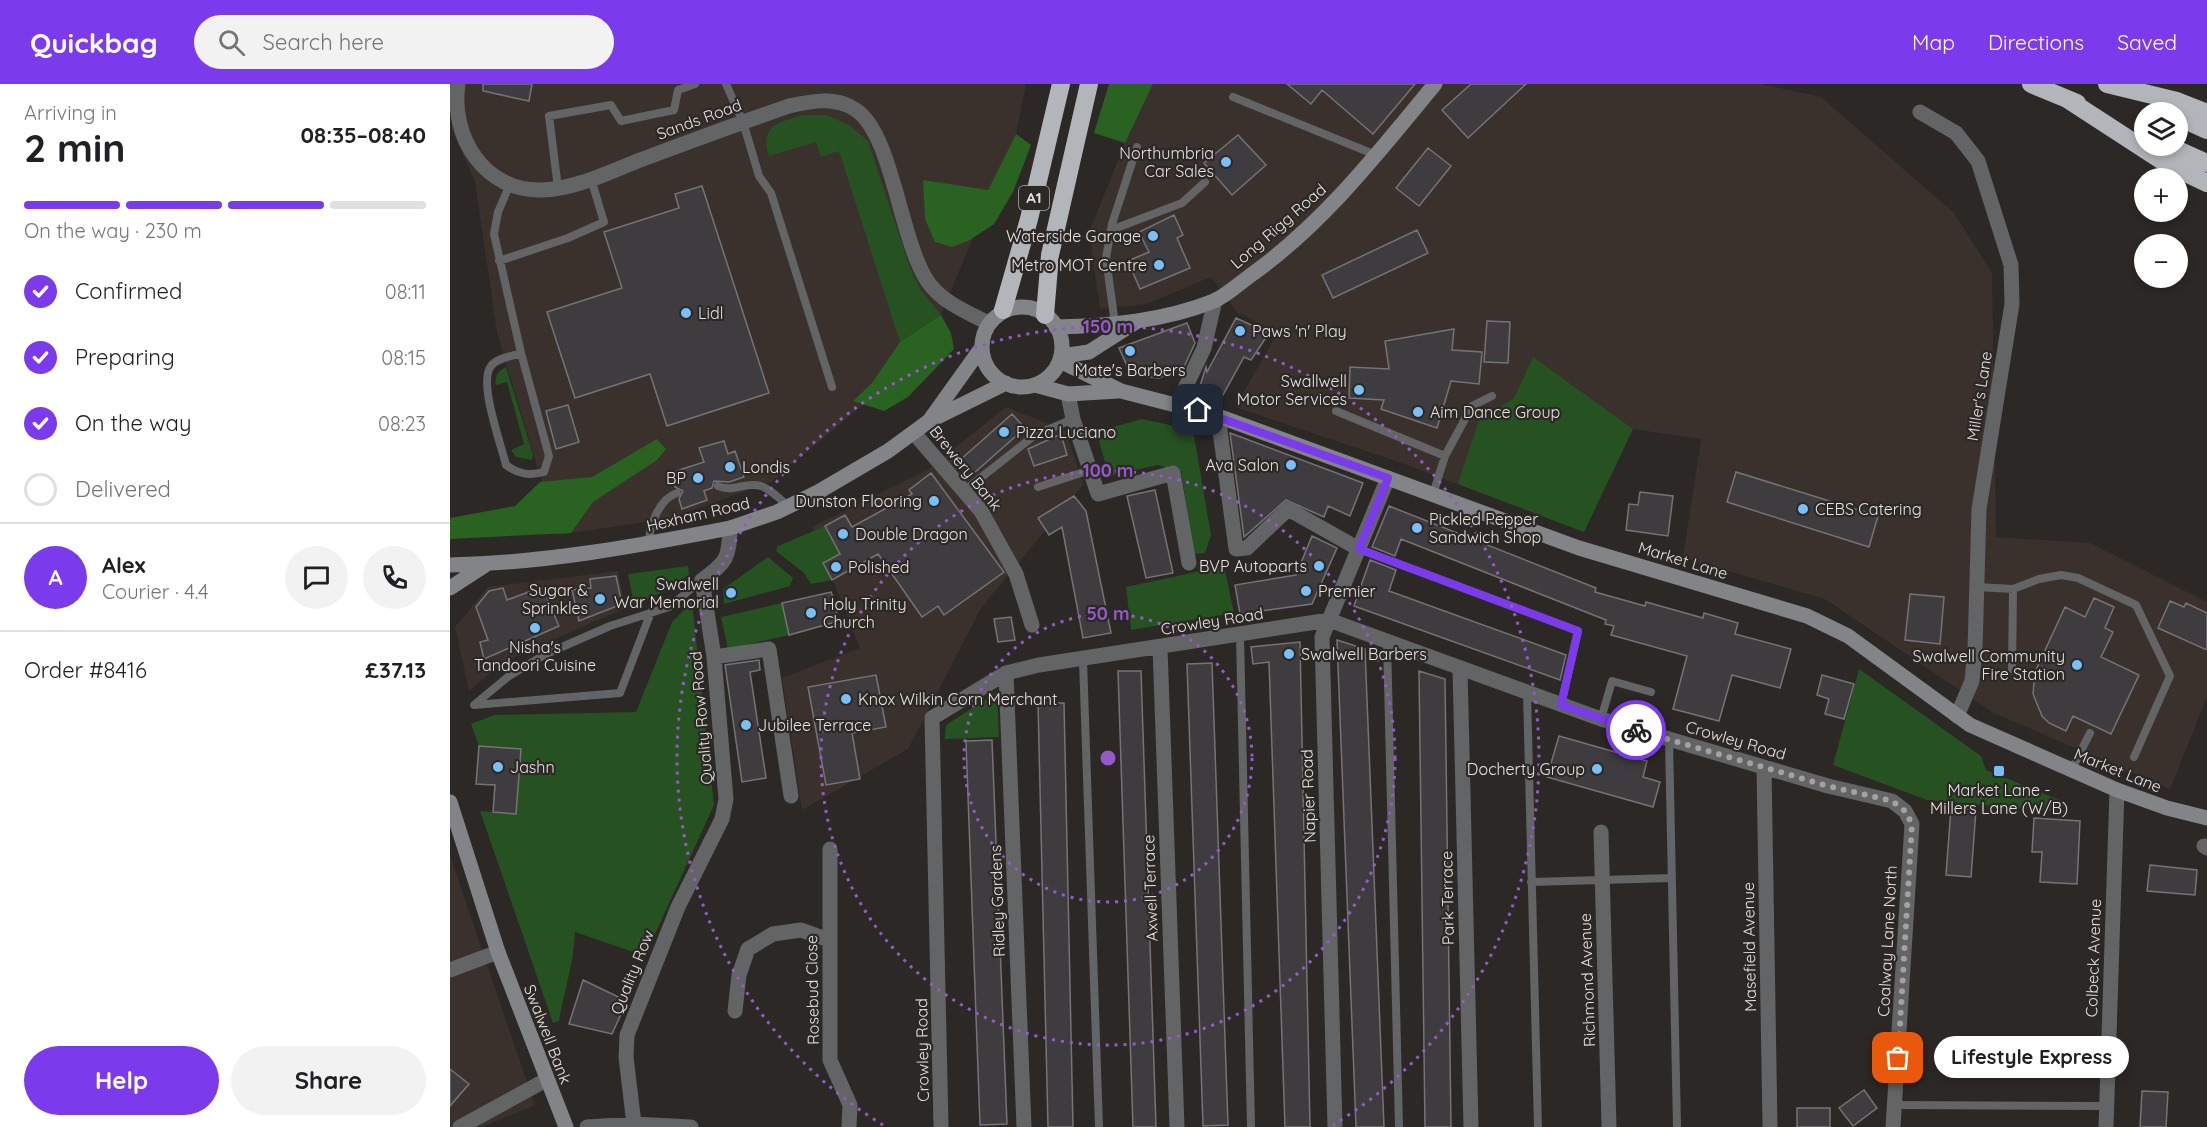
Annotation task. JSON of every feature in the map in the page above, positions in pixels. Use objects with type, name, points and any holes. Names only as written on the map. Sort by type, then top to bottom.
[{"type":"highway","name":"A1","points":[[1003,310],[1029,219],[1061,84]]},
{"type":"highway","name":"A1","points":[[1051,321],[1050,255],[1089,84]]},
{"type":"highway","points":[[2031,84],[2134,130]]},
{"type":"highway","points":[[2106,84],[2146,102]]},
{"type":"highway","points":[[2106,84],[2177,101],[2207,113]]},
{"type":"highway","points":[[2067,99],[2167,164],[2207,183]]},
{"type":"highway","points":[[2188,121],[2207,130]]},
{"type":"highway","points":[[2188,154],[2207,163]]},
{"type":"street","name":"Sands Road","points":[[458,84],[457,117],[465,145],[485,169],[510,184],[541,190],[591,179],[789,106],[819,100],[833,101],[856,110],[878,139],[904,222],[929,283],[950,304],[988,323]]},
{"type":"street","name":"Long Rigg Road","points":[[1136,322],[1215,300],[1267,264],[1317,220],[1376,155],[1435,84]]},
{"type":"street","name":"Miller's Lane","points":[[1920,112],[1956,133],[1978,162],[2011,265],[2012,304],[1979,509],[1972,681],[1957,716]]},
{"type":"street","points":[[1177,405],[1204,348],[1215,300]]},
{"type":"street","points":[[1051,321],[1062,343],[1061,359],[1053,374],[1035,385],[1006,383],[988,366],[982,347],[988,323],[1003,310],[1025,307],[1051,321],[1115,324],[1136,322]]},
{"type":"street","points":[[1061,359],[1089,352],[1136,322]]},
{"type":"street","name":"Hexham Road","points":[[929,421],[982,347]]},
{"type":"street","name":"Market Lane","points":[[1061,359],[1121,391],[1218,416],[1579,548],[1807,616],[1848,636],[1957,716],[2071,771],[2117,790],[2167,808],[2207,818]]},
{"type":"street","name":"Hexham Road","points":[[450,565],[584,555],[729,528],[789,507],[858,470],[929,421],[1006,383]]},
{"type":"street","name":"Market Lane","points":[[1035,385],[1068,394],[1121,391]]},
{"type":"street","points":[[1068,394],[1073,419],[1098,494],[1173,473],[1189,563]]},
{"type":"street","points":[[1218,416],[1236,549],[1247,548],[1288,509],[1359,549]]},
{"type":"street","name":"Brewery Bank","points":[[914,433],[981,511],[1016,574],[1032,625]]},
{"type":"street","name":"Napier Road","points":[[1335,1127],[1322,637],[1388,478]]},
{"type":"street","points":[[702,580],[722,566],[729,554],[729,528]]},
{"type":"street","points":[[450,588],[487,564]]},
{"type":"street","name":"Quality Row Road","points":[[678,907],[722,819],[726,799],[714,657],[702,580]]},
{"type":"street","name":"Crowley Road","points":[[941,1127],[932,718],[1006,673],[1039,665],[1240,636],[1329,620],[1601,719],[1764,767],[1892,801]]},
{"type":"street","name":"Axwell Terrace","points":[[1160,647],[1177,1127]]},
{"type":"street","points":[[714,657],[769,649],[791,796]]},
{"type":"street","name":"Park Terrace","points":[[1460,669],[1471,1127]]},
{"type":"street","name":"Ridley Gardens","points":[[1006,673],[1024,1127]]},
{"type":"street","name":"Masefield Avenue","points":[[1764,767],[1770,1127]]},
{"type":"street","name":"Colbeck Avenue","points":[[2106,1127],[2117,790]]},
{"type":"street","name":"Coalway Lane North","points":[[1892,801],[1905,811],[1912,824],[1893,1127]]},
{"type":"street","name":"Swalwell Bank","points":[[450,802],[498,952],[566,1127]]},
{"type":"street","name":"Richmond Avenue","points":[[1601,832],[1609,1127]]},
{"type":"street","name":"Rosebud Close","points":[[830,849],[830,1060],[850,1105],[849,1127]]},
{"type":"street","name":"Quality Row","points":[[634,1124],[626,1057],[627,1035],[678,907]]},
{"type":"street","points":[[735,1011],[739,975],[748,949],[773,934],[801,930],[829,940]]},
{"type":"street","points":[[450,970],[498,952]]},
{"type":"street","points":[[460,1127],[546,1080]]},
{"type":"street","points":[[587,1127],[634,1124],[691,1127]]},
{"type":"lane","points":[[558,188],[549,116],[611,105],[621,121],[674,110],[675,87],[695,84]]},
{"type":"lane","points":[[726,84],[743,122],[759,176],[771,193],[832,387]]},
{"type":"lane","points":[[1233,97],[1376,155]]},
{"type":"lane","points":[[1115,324],[1106,258],[1111,230],[1137,147]]},
{"type":"lane","points":[[499,261],[568,238],[604,222],[591,179]]},
{"type":"lane","points":[[1111,230],[1182,203],[1205,182]]},
{"type":"lane","points":[[510,184],[495,224],[499,261],[549,456],[544,472],[534,475],[513,470],[506,465],[485,380],[491,365],[500,359],[521,353]]},
{"type":"lane","points":[[1433,494],[1445,456],[1472,406],[1492,396]]},
{"type":"lane","points":[[1336,411],[1445,456]]},
{"type":"lane","points":[[964,490],[1035,435],[1073,419]]},
{"type":"lane","points":[[1038,487],[1090,470]]},
{"type":"lane","points":[[718,486],[728,490],[749,485],[762,486],[789,507]]},
{"type":"lane","points":[[649,543],[653,519],[671,495],[677,493]]},
{"type":"lane","points":[[1359,549],[1578,631],[1561,705]]},
{"type":"lane","points":[[1977,587],[2013,589],[2039,579],[2061,575],[2078,578],[2136,606],[2170,676],[2134,757]]},
{"type":"lane","points":[[651,612],[620,693],[474,705],[509,676],[546,654],[651,612],[669,606],[702,580]]},
{"type":"lane","points":[[2012,669],[2013,589]]},
{"type":"lane","points":[[1240,636],[1251,1127]]},
{"type":"lane","points":[[1387,642],[1399,1127]]},
{"type":"lane","points":[[1083,660],[1099,1127]]},
{"type":"lane","points":[[1601,719],[1612,681],[1651,692]]},
{"type":"lane","points":[[1527,693],[1538,1127]]},
{"type":"lane","points":[[2071,771],[2090,733]]},
{"type":"lane","points":[[1669,740],[1677,1127]]},
{"type":"lane","points":[[1531,882],[1672,878]]},
{"type":"lane","points":[[1895,1105],[2106,1106]]},
{"type":"shaded area","points":[[452,84],[1026,84],[1016,134],[941,315],[863,405],[771,482],[671,518],[558,535],[497,333],[475,181],[452,131]]},
{"type":"shaded area","points":[[1153,84],[1761,84],[1821,97],[1954,213],[1992,273],[1996,537],[2090,543],[2207,602],[2207,697],[2170,789],[1992,712],[1825,599],[1683,558],[1701,439],[1633,429],[1584,532],[1399,462],[1235,407],[1278,332],[1238,313],[1211,277],[1146,304],[1100,309],[1089,232],[1125,143]]},
{"type":"shaded area","points":[[1006,407],[1066,431],[1083,485],[981,608],[908,749],[802,810],[782,678],[860,648],[812,527],[927,470]]},
{"type":"shaded area","points":[[618,571],[625,608],[502,663],[469,691],[455,627],[488,587]]},
{"type":"shaded area","points":[[450,856],[535,1105],[482,1127],[450,1127]]},
{"type":"green space","points":[[1109,84],[1153,84],[1125,143],[1094,133]]},
{"type":"green space","points":[[803,115],[827,115],[850,126],[868,141],[910,268],[920,289],[941,315],[900,342],[839,151],[821,157],[816,142],[769,156],[767,138],[773,127]]},
{"type":"green space","points":[[1016,134],[1031,145],[1013,192],[994,224],[970,240],[952,247],[935,242],[925,219],[923,180],[988,190]]},
{"type":"green space","points":[[941,315],[951,333],[954,349],[908,397],[884,411],[853,401],[872,383],[900,342]]},
{"type":"green space","points":[[1533,357],[1633,429],[1584,532],[1458,484],[1479,420],[1514,398]]},
{"type":"green space","points":[[506,367],[533,455],[532,460],[516,457],[511,450],[524,444],[507,382],[496,385],[497,374]]},
{"type":"green space","points":[[1142,419],[1193,430],[1211,535],[1205,553],[1194,554],[1181,471],[1158,465],[1109,476],[1099,441],[1113,427]]},
{"type":"green space","points":[[657,439],[666,449],[657,460],[593,502],[571,533],[450,539],[450,518],[515,506],[540,482],[592,477]]},
{"type":"green space","points":[[825,526],[840,554],[823,563],[832,580],[811,584],[804,573],[776,551],[778,546]]},
{"type":"green space","points":[[768,557],[793,578],[790,586],[724,604],[723,589]]},
{"type":"green space","points":[[688,566],[689,575],[661,593],[634,604],[628,574]]},
{"type":"green space","points":[[1224,566],[1234,613],[1131,630],[1126,587]]},
{"type":"green space","points":[[692,602],[714,805],[645,956],[575,932],[571,966],[559,1021],[553,1023],[480,811],[516,814],[521,749],[479,746],[471,724],[494,715],[636,712],[672,622]]},
{"type":"green space","points":[[782,603],[789,635],[728,649],[721,617]]},
{"type":"green space","points":[[1859,669],[1981,756],[1986,770],[2062,801],[2061,812],[1927,800],[1833,765]]},
{"type":"green space","points":[[997,692],[999,737],[945,739],[946,725]]},
{"type":"building","points":[[483,84],[532,84],[529,101],[483,91]]},
{"type":"building","points":[[1287,84],[1415,84],[1373,134],[1322,90],[1311,104]]},
{"type":"building","points":[[1471,84],[1526,84],[1468,138],[1442,110]]},
{"type":"building","points":[[1238,135],[1266,165],[1232,195],[1204,163]]},
{"type":"building","points":[[1428,148],[1451,166],[1419,206],[1396,188]]},
{"type":"building","name":"Lidl","points":[[702,186],[769,393],[667,426],[650,374],[575,398],[547,312],[622,288],[604,232],[679,208],[675,194]]},
{"type":"building","name":"Metro MOT Centre","points":[[1174,215],[1183,235],[1177,238],[1190,268],[1140,289],[1128,261],[1149,252],[1139,232]]},
{"type":"building","points":[[1417,230],[1428,253],[1333,298],[1322,275]]},
{"type":"building","points":[[1236,318],[1269,333],[1251,360],[1244,357],[1219,402],[1197,395],[1206,367],[1207,372]]},
{"type":"building","points":[[1487,321],[1510,322],[1508,363],[1484,362]]},
{"type":"building","points":[[1187,323],[1195,343],[1184,367],[1159,378],[1131,375],[1119,348]]},
{"type":"building","points":[[1454,329],[1452,350],[1482,352],[1479,384],[1451,381],[1437,428],[1381,409],[1384,400],[1349,398],[1350,367],[1389,369],[1385,341]]},
{"type":"building","points":[[568,405],[579,442],[556,449],[546,411]]},
{"type":"building","points":[[1012,414],[1025,428],[973,474],[960,460]]},
{"type":"building","points":[[1230,433],[1363,483],[1350,516],[1328,506],[1324,517],[1286,500],[1244,537]]},
{"type":"building","points":[[1061,434],[1067,455],[1034,466],[1028,449]]},
{"type":"building","name":"BP","points":[[724,441],[728,454],[735,451],[744,477],[729,482],[714,481],[712,488],[704,491],[707,500],[682,509],[679,499],[683,491],[675,487],[670,473],[704,462],[699,448]]},
{"type":"building","name":"CEBS Catering","points":[[1736,472],[1878,516],[1869,547],[1727,502]]},
{"type":"building","points":[[931,473],[1004,572],[944,615],[938,606],[922,617],[878,554],[832,580],[823,563],[840,554],[825,526],[845,515],[852,527],[912,494],[909,490]]},
{"type":"building","points":[[1155,490],[1173,573],[1146,578],[1127,496]]},
{"type":"building","points":[[1640,492],[1673,496],[1668,536],[1626,530],[1629,504],[1638,505]]},
{"type":"building","points":[[1074,496],[1086,511],[1111,633],[1083,638],[1062,527],[1049,535],[1038,518]]},
{"type":"building","points":[[1389,506],[1596,588],[1595,592],[1645,606],[1646,602],[1703,618],[1704,613],[1738,623],[1735,634],[1791,649],[1780,688],[1732,675],[1719,721],[1673,709],[1687,656],[1611,635],[1614,626],[1605,624],[1606,620],[1401,539],[1395,556],[1372,547]]},
{"type":"building","points":[[1312,536],[1337,548],[1312,604],[1240,614],[1235,585],[1296,575]]},
{"type":"building","points":[[1370,560],[1396,570],[1389,591],[1566,655],[1560,680],[1354,606]]},
{"type":"building","points":[[616,576],[622,604],[579,621],[572,590],[591,588],[590,579]]},
{"type":"building","points":[[542,587],[559,626],[484,659],[480,642],[488,640],[476,607],[489,591],[503,588],[507,600]]},
{"type":"building","name":"Holy Trinity Church","points":[[831,592],[838,609],[832,623],[789,635],[782,603]]},
{"type":"building","points":[[1910,594],[1944,597],[1940,644],[1905,640]]},
{"type":"building","name":"Swalwell Community Fire Station","points":[[2094,598],[2114,607],[2105,628],[2113,632],[2101,657],[2139,675],[2111,734],[2073,716],[2066,731],[2049,723],[2042,716],[2033,694],[2035,672],[2065,607],[2085,617]]},
{"type":"building","points":[[2170,601],[2184,607],[2186,603],[2207,613],[2207,650],[2158,628]]},
{"type":"building","points":[[1011,617],[1015,640],[998,642],[994,619]]},
{"type":"building","points":[[1337,640],[1365,649],[1384,1127],[1356,1127]]},
{"type":"building","points":[[1300,642],[1310,1127],[1285,1127],[1269,662],[1253,664],[1251,647]]},
{"type":"building","name":"Jubilee Terrace","points":[[759,660],[760,670],[750,672],[766,778],[742,782],[725,665]]},
{"type":"building","points":[[1212,663],[1228,1125],[1203,1126],[1187,664]]},
{"type":"building","points":[[1118,671],[1141,671],[1156,1127],[1133,1127]]},
{"type":"building","points":[[1419,671],[1445,679],[1451,1127],[1425,1127]]},
{"type":"building","points":[[876,675],[886,727],[852,733],[860,779],[826,785],[808,687]]},
{"type":"building","points":[[1822,675],[1854,684],[1844,719],[1825,714],[1829,699],[1817,695]]},
{"type":"building","points":[[1038,703],[1064,703],[1073,1127],[1048,1127]]},
{"type":"building","name":"Docherty Group","points":[[1559,736],[1647,761],[1643,777],[1660,782],[1653,807],[1547,777]]},
{"type":"building","points":[[992,740],[1007,1124],[980,1125],[966,741]]},
{"type":"building","name":"Jashn","points":[[479,746],[521,749],[516,814],[493,812],[495,785],[476,784]]},
{"type":"building","points":[[1951,808],[1976,810],[1971,877],[1946,875]]},
{"type":"building","points":[[2034,818],[2080,821],[2077,884],[2040,882],[2042,852],[2032,852]]},
{"type":"building","points":[[2150,865],[2197,870],[2195,895],[2147,891]]},
{"type":"building","points":[[583,980],[627,1001],[612,1034],[569,1024]]},
{"type":"building","points":[[450,1069],[469,1084],[450,1106]]},
{"type":"building","points":[[1864,1090],[1877,1108],[1853,1126],[1839,1108]]},
{"type":"building","points":[[2142,1091],[2168,1092],[2166,1127],[2140,1127]]},
{"type":"building","points":[[1797,1108],[1830,1108],[1830,1127],[1797,1127]]},
{"type":"way so far","points":[[1636,730],[1828,786],[1892,801],[1905,811],[1912,824],[1898,1058]]},
{"type":"place","name":"Northumbria Car Sales","points":[[1226,162]]},
{"type":"place","name":"Waterside Garage","points":[[1153,236]]},
{"type":"place","name":"Metro MOT Centre","points":[[1159,265]]},
{"type":"place","name":"Lidl","points":[[686,313]]},
{"type":"place","name":"Paws 'n' Play","points":[[1240,331]]},
{"type":"place","name":"Mate's Barbers","points":[[1130,351]]},
{"type":"place","name":"Swallwell Motor Services","points":[[1359,390]]},
{"type":"place","name":"Aim Dance Group","points":[[1418,412]]},
{"type":"place","name":"Pizza Luciano","points":[[1004,432]]},
{"type":"place","name":"Ava Salon","points":[[1291,465]]},
{"type":"place","name":"Londis","points":[[730,467]]},
{"type":"place","name":"BP","points":[[698,478]]},
{"type":"place","name":"Dunston Flooring","points":[[934,501]]},
{"type":"place","name":"CEBS Catering","points":[[1803,509]]},
{"type":"place","name":"Pickled Pepper Sandwich Shop","points":[[1417,528]]},
{"type":"place","name":"Double Dragon","points":[[843,534]]},
{"type":"place","name":"BVP Autoparts","points":[[1319,566]]},
{"type":"place","name":"Polished","points":[[836,567]]},
{"type":"place","name":"Premier","points":[[1306,591]]},
{"type":"place","name":"Swalwell War Memorial","points":[[731,593]]},
{"type":"place","name":"Sugar & Sprinkles","points":[[600,599]]},
{"type":"place","name":"Holy Trinity Church","points":[[811,613]]},
{"type":"place","name":"Nisha's Tandoori Cuisine","points":[[535,628]]},
{"type":"place","name":"Swalwell Barbers","points":[[1289,654]]},
{"type":"place","name":"Swalwell Community Fire Station","points":[[2077,665]]},
{"type":"place","name":"Knox Wilkin Corn Merchant","points":[[846,699]]},
{"type":"place","name":"Jubilee Terrace","points":[[746,725]]},
{"type":"place","name":"Jashn","points":[[498,767]]},
{"type":"place","name":"Docherty Group","points":[[1597,769]]},
{"type":"place","name":"Market Lane - Millers Lane (W/B)","points":[[1999,771]]},
{"type":"place","name":"Lifestyle Express","points":[[1898,1058]]},
{"type":"route","points":[[1198,410],[1388,478],[1359,549],[1578,631],[1561,705],[1636,730]]}]
